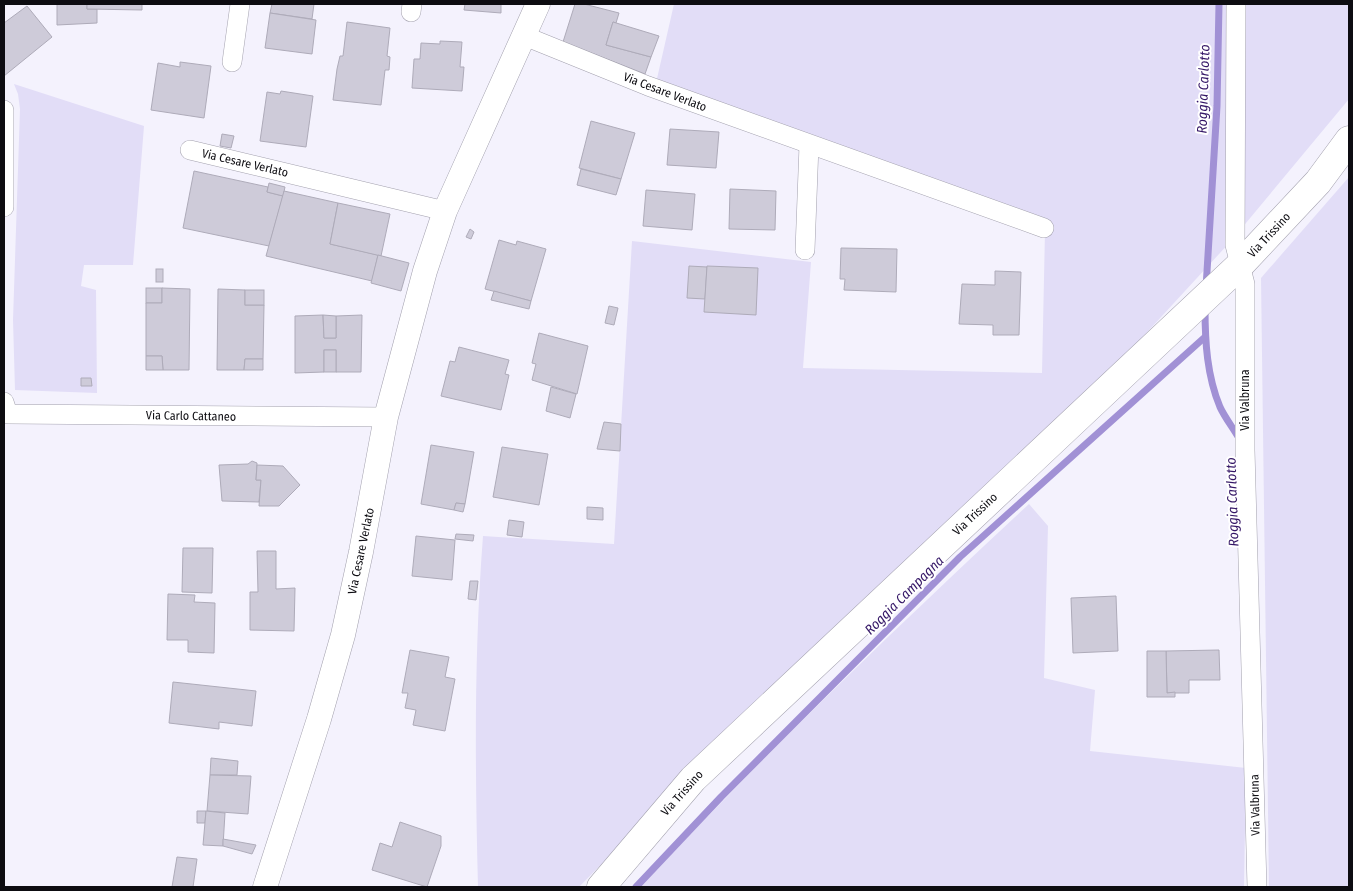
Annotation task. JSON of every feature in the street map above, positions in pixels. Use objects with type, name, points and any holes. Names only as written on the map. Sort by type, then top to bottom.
[{"type":"main road","name":"Via Trissino","points":[[601,887],[693,779],[1241,264],[1318,182],[1349,140]]},
{"type":"street","points":[[232,62],[240,4]]},
{"type":"street","name":"Via Cesare Verlato","points":[[265,887],[319,718],[343,635],[361,552],[386,418],[422,280],[445,211],[522,35],[538,4]]},
{"type":"street","name":"Via Valbruna","points":[[1236,4],[1235,245],[1245,284],[1245,450],[1257,887]]},
{"type":"street","name":"Via Cesare Verlato","points":[[522,35],[648,86],[1044,228]]},
{"type":"street","points":[[4,110],[6,116],[4,207]]},
{"type":"street","points":[[805,250],[809,145]]},
{"type":"street","name":"Via Cesare Verlato","points":[[190,150],[445,211]]},
{"type":"street","name":"Via Carlo Cattaneo","points":[[4,402],[8,414],[386,418]]},
{"type":"shaded area","points":[[674,4],[1349,4],[1349,99],[1231,241],[1139,341],[682,782],[579,887],[478,887],[476,711],[483,536],[614,544],[632,241],[811,262],[803,368],[1042,373],[1045,231],[656,83]]},
{"type":"shaded area","points":[[14,84],[144,126],[133,265],[84,265],[81,286],[96,290],[97,393],[15,390],[13,320],[20,109],[18,94]]},
{"type":"shaded area","points":[[1349,177],[1349,887],[1269,887],[1261,278]]},
{"type":"shaded area","points":[[1029,504],[1048,526],[1044,678],[1095,690],[1090,751],[1246,768],[1244,887],[641,887],[735,788],[831,692]]},
{"type":"building","points":[[57,4],[87,4],[87,9],[97,9],[97,23],[57,25]]},
{"type":"building","points":[[87,4],[142,4],[142,10],[87,9]]},
{"type":"building","points":[[272,4],[314,4],[312,19],[270,13]]},
{"type":"building","points":[[465,4],[501,4],[501,13],[464,10]]},
{"type":"building","points":[[575,4],[584,4],[619,13],[616,23],[613,22],[606,45],[651,57],[645,74],[563,42]]},
{"type":"building","points":[[27,6],[52,37],[4,76],[4,23]]},
{"type":"building","points":[[270,13],[316,20],[312,54],[265,48]]},
{"type":"building","points":[[347,22],[390,28],[387,56],[390,57],[389,70],[385,70],[381,105],[333,100],[337,69],[340,56],[343,56]]},
{"type":"building","points":[[613,22],[659,36],[651,57],[606,45]]},
{"type":"building","points":[[440,41],[462,42],[460,67],[464,67],[462,91],[412,88],[414,59],[420,59],[421,43],[440,44]]},
{"type":"building","points":[[180,62],[211,66],[204,118],[151,110],[158,63],[180,67]]},
{"type":"building","points":[[281,91],[313,96],[306,147],[260,141],[267,92],[280,94]]},
{"type":"building","points":[[591,121],[635,133],[621,179],[579,168]]},
{"type":"building","points":[[670,129],[719,132],[716,168],[667,165]]},
{"type":"building","points":[[222,134],[234,136],[231,148],[220,146]]},
{"type":"building","points":[[581,169],[621,179],[616,195],[577,185]]},
{"type":"building","points":[[194,171],[268,187],[267,192],[283,196],[269,246],[183,228]]},
{"type":"building","points":[[269,183],[285,187],[283,196],[267,192]]},
{"type":"building","points":[[730,189],[776,191],[775,230],[729,229]]},
{"type":"building","points":[[646,190],[695,194],[692,230],[643,226]]},
{"type":"building","points":[[284,191],[338,203],[330,244],[378,255],[372,281],[266,256]]},
{"type":"building","points":[[338,203],[390,214],[381,256],[330,244]]},
{"type":"building","points":[[470,229],[474,232],[471,239],[466,237]]},
{"type":"building","points":[[499,240],[516,245],[517,241],[546,249],[531,301],[485,289]]},
{"type":"building","points":[[841,248],[897,249],[896,292],[844,290],[845,279],[840,279]]},
{"type":"building","points":[[378,255],[409,263],[401,291],[371,283]]},
{"type":"building","points":[[689,266],[707,267],[705,299],[687,298]]},
{"type":"building","points":[[707,266],[758,268],[756,315],[704,312]]},
{"type":"building","points":[[156,269],[163,269],[163,282],[156,282]]},
{"type":"building","points":[[995,271],[1021,272],[1019,335],[993,335],[993,325],[959,324],[962,284],[995,285]]},
{"type":"building","points":[[146,288],[162,288],[162,303],[146,303]]},
{"type":"building","points":[[162,288],[190,289],[189,370],[163,370],[162,356],[146,356],[146,303],[162,303]]},
{"type":"building","points":[[218,289],[245,290],[245,305],[264,305],[263,359],[245,359],[244,370],[217,370]]},
{"type":"building","points":[[245,290],[264,290],[264,305],[245,305]]},
{"type":"building","points":[[494,291],[531,301],[529,309],[491,300]]},
{"type":"building","points":[[609,306],[618,308],[614,325],[605,323]]},
{"type":"building","points":[[323,315],[324,338],[336,338],[336,316],[362,315],[361,372],[336,372],[336,350],[324,350],[324,372],[295,373],[295,316]]},
{"type":"building","points":[[323,315],[336,316],[336,338],[324,338]]},
{"type":"building","points":[[539,333],[588,346],[577,394],[532,380],[536,364],[532,363]]},
{"type":"building","points":[[459,347],[509,360],[505,374],[509,375],[501,410],[441,396],[450,361],[455,362]]},
{"type":"building","points":[[324,350],[336,350],[336,372],[324,372]]},
{"type":"building","points":[[146,356],[162,356],[163,370],[146,370]]},
{"type":"building","points":[[245,359],[263,359],[263,370],[244,370]]},
{"type":"building","points":[[81,378],[91,378],[92,386],[81,386]]},
{"type":"building","points":[[551,387],[576,394],[570,418],[546,411]]},
{"type":"building","points":[[604,422],[621,424],[620,451],[597,449]]},
{"type":"building","points":[[431,445],[474,452],[465,504],[456,503],[454,510],[421,504]]},
{"type":"building","points":[[502,447],[548,454],[539,505],[493,497]]},
{"type":"building","points":[[252,461],[257,463],[256,480],[261,480],[259,502],[222,501],[219,465],[248,464]]},
{"type":"building","points":[[257,465],[283,466],[300,485],[279,506],[259,506],[261,480],[256,480]]},
{"type":"building","points":[[456,503],[465,504],[463,512],[454,510]]},
{"type":"building","points":[[587,507],[603,508],[603,520],[587,519]]},
{"type":"building","points":[[509,520],[524,522],[522,537],[507,535]]},
{"type":"building","points":[[456,534],[474,535],[473,541],[455,539]]},
{"type":"building","points":[[416,536],[455,540],[452,580],[412,576]]},
{"type":"building","points":[[183,548],[213,548],[212,593],[182,592]]},
{"type":"building","points":[[257,551],[276,551],[276,589],[295,588],[294,631],[250,630],[250,592],[258,592]]},
{"type":"building","points":[[470,581],[478,581],[476,600],[468,599]]},
{"type":"building","points":[[168,594],[195,595],[194,602],[215,603],[214,653],[188,652],[188,640],[167,640]]},
{"type":"building","points":[[1116,596],[1118,651],[1073,653],[1071,598]]},
{"type":"building","points":[[410,650],[449,657],[445,677],[455,679],[445,731],[413,725],[416,710],[405,708],[408,693],[402,693]]},
{"type":"building","points":[[1219,650],[1220,680],[1189,680],[1189,693],[1167,693],[1166,651]]},
{"type":"building","points":[[1147,651],[1166,651],[1167,693],[1175,692],[1175,697],[1147,697]]},
{"type":"building","points":[[173,682],[256,691],[252,726],[219,722],[219,729],[169,723]]},
{"type":"building","points":[[211,758],[238,761],[237,775],[210,775]]},
{"type":"building","points":[[210,775],[251,776],[248,814],[207,811]]},
{"type":"building","points":[[197,811],[206,811],[205,823],[197,823]]},
{"type":"building","points":[[206,811],[225,813],[223,846],[203,845]]},
{"type":"building","points":[[400,822],[441,836],[441,846],[427,887],[372,870],[380,843],[392,847]]},
{"type":"building","points":[[223,839],[256,845],[252,854],[223,846]]},
{"type":"building","points":[[177,857],[197,859],[193,887],[172,887]]},
{"type":"waterway","name":"Roggia Carlotto","points":[[1206,288],[1217,106],[1219,4]]},
{"type":"waterway","name":"Roggia Carlotto","points":[[1205,308],[1206,346],[1212,383],[1220,407],[1240,440]]},
{"type":"waterway","name":"Roggia Campagna","points":[[636,887],[721,797],[960,557],[1205,337]]}]
